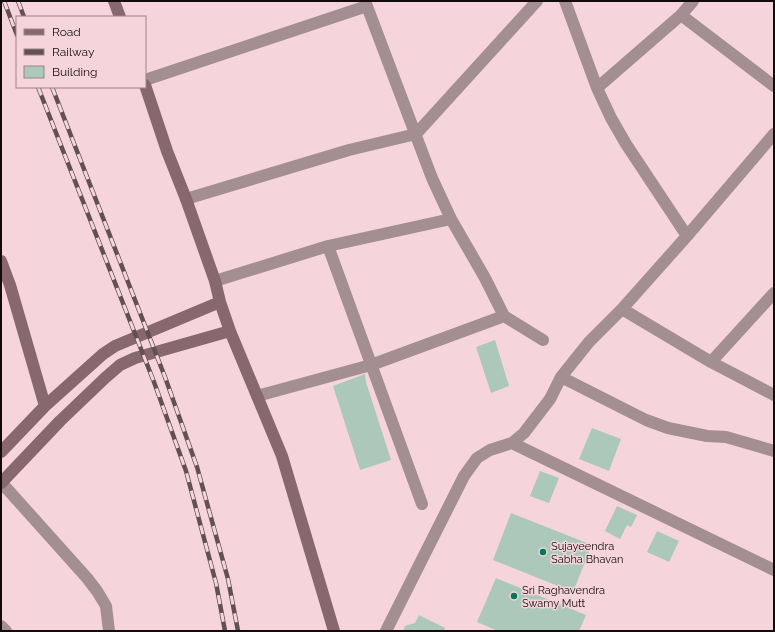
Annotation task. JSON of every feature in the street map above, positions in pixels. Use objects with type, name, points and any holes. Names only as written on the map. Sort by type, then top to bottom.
[{"type":"street","points":[[114,1],[120,16]]},
{"type":"street","points":[[186,199],[350,150],[416,134],[537,1]]},
{"type":"street","points":[[565,1],[597,88],[611,118],[626,144],[687,236]]},
{"type":"street","points":[[597,88],[681,15],[693,1]]},
{"type":"street","points":[[146,80],[366,3],[432,178],[451,219],[485,278],[504,316],[543,340]]},
{"type":"street","points":[[681,15],[774,86]]},
{"type":"street","points":[[146,88],[167,151],[215,281],[220,302],[230,331],[282,456],[334,631]]},
{"type":"street","points":[[386,631],[464,476],[477,458],[490,450],[512,443],[524,433],[550,399],[561,378],[589,342],[622,309],[687,236],[774,134]]},
{"type":"street","points":[[215,281],[328,246],[451,219]]},
{"type":"street","points":[[328,246],[422,504]]},
{"type":"street","points":[[1,261],[10,285],[45,406]]},
{"type":"street","points":[[711,362],[774,293]]},
{"type":"street","points":[[1,452],[45,406],[103,354],[115,346],[220,302]]},
{"type":"street","points":[[622,309],[711,362],[774,395]]},
{"type":"street","points":[[257,396],[372,365],[504,316]]},
{"type":"street","points":[[109,631],[106,606],[97,590],[1,483],[60,421],[120,365],[135,358],[230,331]]},
{"type":"street","points":[[561,378],[646,420],[668,428],[707,436],[726,437],[774,451]]},
{"type":"street","points":[[512,443],[774,570]]},
{"type":"street","points":[[1,626],[6,631]]},
{"type":"building","points":[[495,340],[509,386],[491,393],[476,347]]},
{"type":"building","points":[[365,374],[366,382],[391,460],[360,470],[333,386]]},
{"type":"building","points":[[592,428],[621,439],[609,471],[579,459]]},
{"type":"building","points":[[540,471],[559,478],[549,503],[530,496]]},
{"type":"building","points":[[617,506],[637,515],[631,527],[627,525],[620,539],[605,531]]},
{"type":"building","name":"Sujayeendra Sabha Bhavan","points":[[511,513],[592,545],[573,592],[493,560]]},
{"type":"building","points":[[657,531],[679,541],[669,562],[647,552]]},
{"type":"building","name":"Sri Raghavendra Swamy Mutt","points":[[496,578],[586,615],[579,631],[498,631],[477,622]]},
{"type":"building","points":[[419,615],[445,628],[444,631],[403,631],[405,626],[415,623]]},
{"type":"railway","points":[[4,1],[16,32]]},
{"type":"railway","points":[[18,1],[24,16]]},
{"type":"railway","points":[[38,88],[154,382],[186,471],[216,583],[225,631]]},
{"type":"railway","points":[[52,88],[165,377],[197,467],[228,579],[238,631]]},
{"type":"place","name":"Sujayeendra Sabha Bhavan","points":[[543,552]]},
{"type":"place","name":"Sri Raghavendra Swamy Mutt","points":[[514,596]]}]
